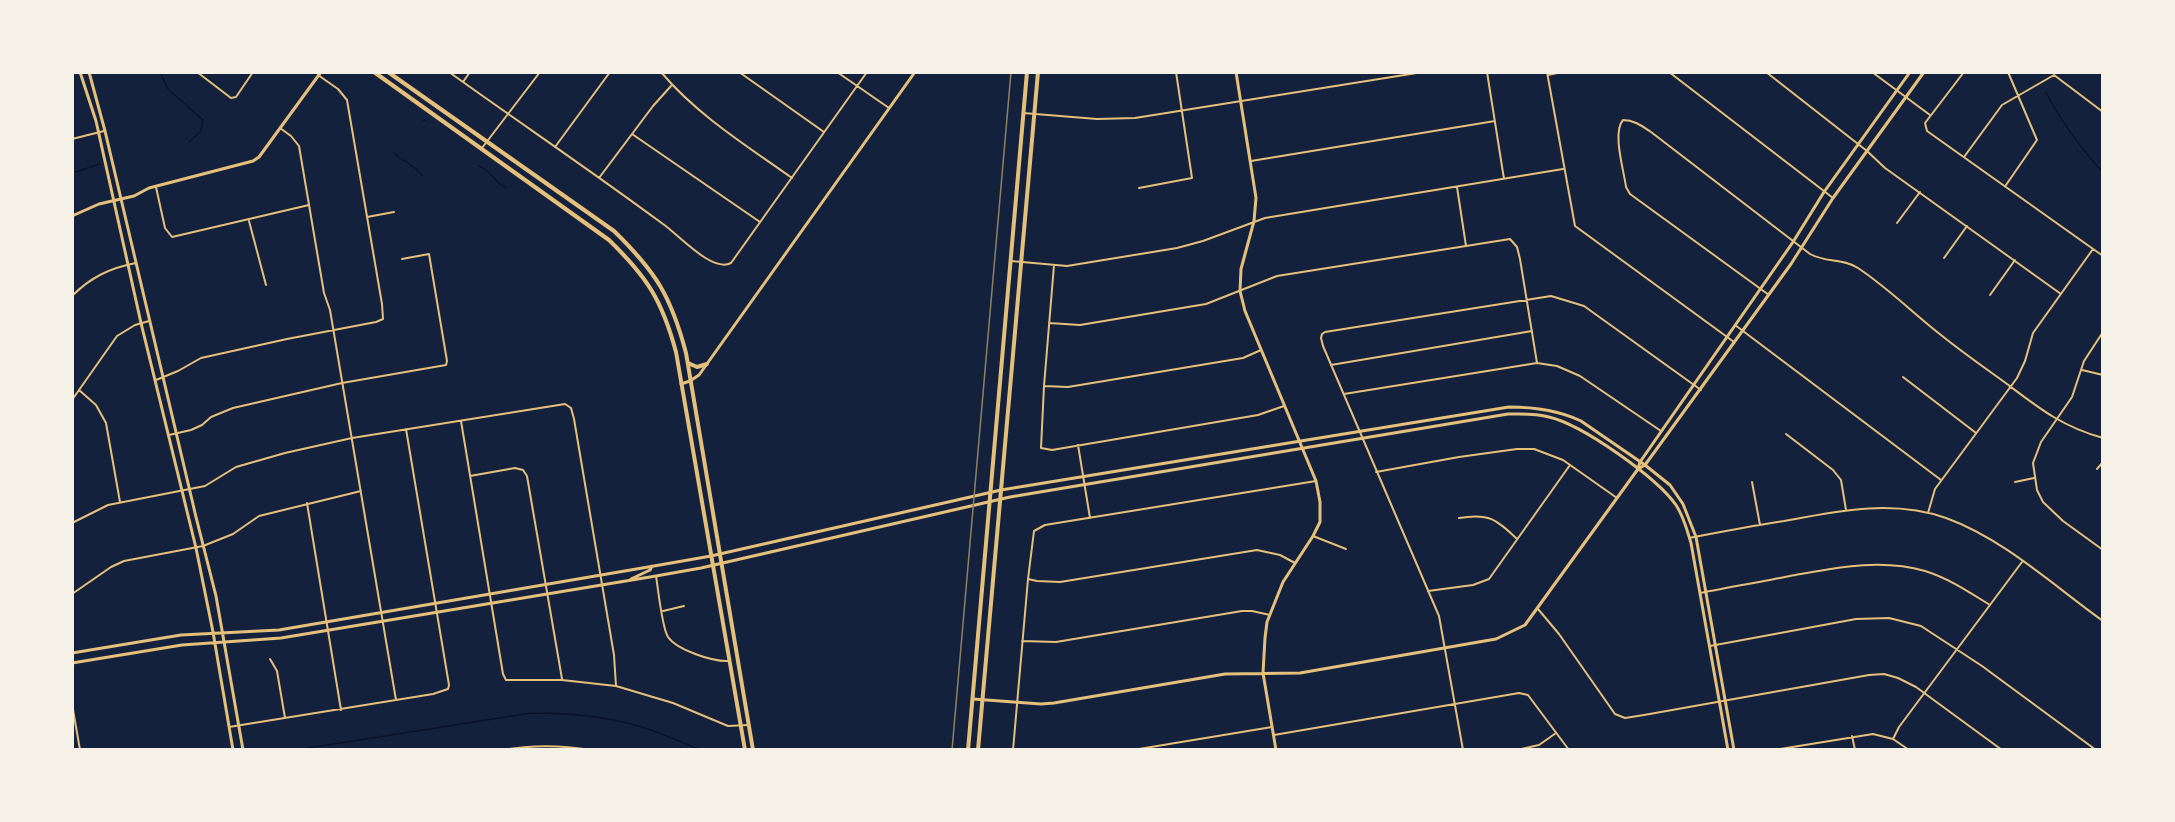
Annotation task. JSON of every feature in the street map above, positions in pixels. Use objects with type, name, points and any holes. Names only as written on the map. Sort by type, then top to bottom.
[{"type":"main road","points":[[80,72],[91,102],[141,323],[196,548],[233,750]]},
{"type":"main road","points":[[89,72],[216,596],[243,750]]},
{"type":"main road","points":[[374,72],[609,240],[634,265],[652,290],[663,311],[676,352],[745,750]]},
{"type":"main road","points":[[388,72],[614,231],[640,257],[659,282],[679,327],[687,363],[753,750]]},
{"type":"main road","points":[[681,384],[696,378],[707,364],[915,72]]},
{"type":"main road","points":[[968,750],[1027,72]]},
{"type":"main road","points":[[978,750],[1038,72]]},
{"type":"main road","points":[[1236,72],[1256,198],[1254,222],[1240,269],[1240,291],[1245,311],[1316,481],[1321,511],[1320,522],[1313,536],[1283,582],[1270,615],[1264,640],[1263,673],[1276,750]]},
{"type":"main road","points":[[973,699],[1054,703],[1225,674],[1300,673],[1496,639],[1515,632],[1538,609],[1638,469],[1640,462],[1761,289],[1824,192],[1910,72]]},
{"type":"main road","points":[[1638,469],[1645,465],[1743,332],[1802,249],[1833,198],[1924,72]]},
{"type":"main road","points":[[72,216],[99,204],[134,196],[145,189],[253,161],[259,157],[319,74]]},
{"type":"main road","points":[[422,106],[428,99]]},
{"type":"main road","points":[[1017,183],[1028,184]]},
{"type":"main road","points":[[687,363],[697,367],[707,364]]},
{"type":"main road","points":[[72,653],[213,632],[279,630],[711,556],[1002,490],[1509,407],[1544,408],[1569,415],[1581,422],[1660,476],[1679,497],[1696,537],[1734,750]]},
{"type":"main road","points":[[72,663],[182,645],[281,638],[656,576],[989,501],[1508,414],[1529,414],[1549,417],[1576,426],[1654,481],[1677,507],[1689,538],[1728,750]]},
{"type":"main road","points":[[694,459],[703,456]]},
{"type":"main road","points":[[837,527],[839,536]]},
{"type":"main road","points":[[781,540],[783,548]]},
{"type":"main road","points":[[630,580],[650,570],[652,566]]},
{"type":"main road","points":[[726,635],[732,634]]},
{"type":"main road","points":[[127,644],[129,653]]},
{"type":"street","points":[[197,72],[231,98],[236,96],[253,72]]},
{"type":"street","points":[[449,72],[666,225],[711,262],[720,266],[731,263],[867,72]]},
{"type":"street","points":[[463,82],[470,72]]},
{"type":"street","points":[[482,149],[540,72]]},
{"type":"street","points":[[555,147],[610,72]]},
{"type":"street","points":[[661,72],[672,85],[717,125],[792,178]]},
{"type":"street","points":[[739,72],[824,132]]},
{"type":"street","points":[[837,72],[889,108]]},
{"type":"street","points":[[1139,188],[1192,178],[1176,72]]},
{"type":"street","points":[[1023,113],[1096,119],[1135,118],[1423,72]]},
{"type":"street","points":[[1487,72],[1504,179]]},
{"type":"street","points":[[1562,72],[1547,73],[1572,221],[1579,231],[1734,342]]},
{"type":"street","points":[[1669,72],[1833,198]]},
{"type":"street","points":[[1766,72],[1867,151],[1885,168],[2061,294]]},
{"type":"street","points":[[1872,72],[1931,116]]},
{"type":"street","points":[[1964,72],[1925,123],[1927,131],[2103,256]]},
{"type":"street","points":[[2005,186],[2037,140],[2008,72]]},
{"type":"street","points":[[156,380],[201,358],[383,319],[347,100],[338,89],[319,74]]},
{"type":"street","points":[[1964,157],[1998,109],[2018,94],[2054,75],[2103,112]]},
{"type":"street","points":[[599,178],[652,106],[672,85]]},
{"type":"street","points":[[1769,295],[1630,194],[1626,187],[1618,139],[1620,123],[1623,120],[1629,120],[1651,132],[1816,258],[1846,262],[1859,269],[1915,311],[1939,333],[2057,420],[2103,438]]},
{"type":"street","points":[[1251,161],[1495,121]]},
{"type":"street","points":[[280,128],[299,146],[324,293],[330,310],[396,700]]},
{"type":"street","points":[[72,139],[105,131]]},
{"type":"street","points":[[632,134],[760,222]]},
{"type":"street","points":[[1011,261],[1067,266],[1176,248],[1203,241],[1265,218],[1563,169]]},
{"type":"street","points":[[155,186],[165,228],[172,237],[309,205]]},
{"type":"street","points":[[1457,187],[1466,246]]},
{"type":"street","points":[[1897,223],[1920,192]]},
{"type":"street","points":[[367,217],[394,212]]},
{"type":"street","points":[[249,220],[266,285]]},
{"type":"street","points":[[1944,258],[1967,226]]},
{"type":"street","points":[[1049,323],[1080,325],[1206,304],[1277,276],[1504,239],[1513,241],[1517,247],[1537,363]]},
{"type":"street","points":[[1928,513],[1935,489],[2011,387],[2024,365],[2033,333],[2093,249]]},
{"type":"street","points":[[169,435],[191,430],[202,425],[211,417],[233,408],[342,383],[445,366],[447,362],[429,254],[402,259]]},
{"type":"street","points":[[1990,295],[2015,260]]},
{"type":"street","points":[[72,296],[94,277],[109,269],[136,263]]},
{"type":"street","points":[[1054,265],[1041,448],[1052,450],[1258,415],[1284,406]]},
{"type":"street","points":[[1463,750],[1442,626],[1331,365],[1321,338],[1322,334],[1551,296],[1584,306],[1701,390]]},
{"type":"street","points":[[72,400],[117,336],[123,330],[150,321]]},
{"type":"street","points":[[1735,325],[1941,480]]},
{"type":"street","points":[[1331,365],[1532,331]]},
{"type":"street","points":[[2103,332],[2084,361],[2072,397],[2035,454],[2033,463],[2034,478],[2043,502],[2049,510],[2103,550]]},
{"type":"street","points":[[1044,386],[1072,386],[1243,358],[1261,350]]},
{"type":"street","points":[[1344,394],[1537,363],[1557,366],[1580,376],[1661,432]]},
{"type":"street","points":[[2082,370],[2103,375]]},
{"type":"street","points":[[1903,377],[1976,433]]},
{"type":"street","points":[[79,390],[96,405],[106,423],[120,502]]},
{"type":"street","points":[[72,524],[93,511],[120,502],[205,486],[236,466],[247,463],[352,438],[561,404],[569,405],[574,419],[614,655],[616,686]]},
{"type":"street","points":[[461,421],[506,680],[562,680],[616,686],[674,703],[728,726],[748,725]]},
{"type":"street","points":[[229,727],[445,691],[449,685],[406,429]]},
{"type":"street","points":[[1786,434],[1833,470],[1841,480],[1846,510]]},
{"type":"street","points":[[1078,445],[1090,518]]},
{"type":"street","points":[[1376,472],[1527,448],[1551,454],[1617,498]]},
{"type":"street","points":[[2097,469],[2103,462]]},
{"type":"street","points":[[1428,591],[1473,585],[1490,579],[1570,465]]},
{"type":"street","points":[[470,476],[515,468],[525,472],[529,484],[562,680]]},
{"type":"street","points":[[2015,482],[2034,478]]},
{"type":"street","points":[[1013,750],[1034,531],[1045,525],[1316,481]]},
{"type":"street","points":[[1752,482],[1760,525]]},
{"type":"street","points":[[72,594],[111,567],[124,561],[203,546],[233,534],[259,516],[361,491]]},
{"type":"street","points":[[307,503],[341,710]]},
{"type":"street","points":[[1689,538],[1846,510],[1900,509],[1928,513],[1948,519],[2002,546],[2103,621]]},
{"type":"street","points":[[1459,518],[1484,516],[1507,529],[1517,539]]},
{"type":"street","points":[[1313,536],[1346,549]]},
{"type":"street","points":[[1028,579],[1060,582],[1257,550],[1280,555],[1295,563]]},
{"type":"street","points":[[1893,739],[1899,726],[2022,562]]},
{"type":"street","points":[[1700,593],[1867,564],[1885,564],[1926,571],[1990,604]]},
{"type":"street","points":[[656,576],[668,637],[677,645],[710,659],[730,662]]},
{"type":"street","points":[[663,611],[684,606]]},
{"type":"street","points":[[1538,609],[1560,634],[1609,706],[1620,717],[1644,716],[1879,674],[1898,678],[1924,693],[2002,750]]},
{"type":"street","points":[[1022,641],[1056,642],[1242,611],[1270,615]]},
{"type":"street","points":[[1709,646],[1856,619],[1889,618],[1921,626],[1957,649],[2096,750]]},
{"type":"street","points":[[270,659],[277,671],[285,718]]},
{"type":"street","points":[[1274,735],[1519,693],[1528,695],[1569,750]]},
{"type":"street","points":[[72,704],[80,750]]},
{"type":"street","points":[[1133,750],[1272,727]]},
{"type":"street","points":[[1516,750],[1539,745],[1556,733]]},
{"type":"street","points":[[1774,750],[1873,734],[1893,739],[1909,750]]},
{"type":"street","points":[[1852,736],[1855,750]]},
{"type":"street","points":[[502,750],[568,747],[591,750]]},
{"type":"waterway","points":[[160,72],[168,89],[203,120],[201,131],[189,142]]},
{"type":"waterway","points":[[2046,92],[2072,134],[2103,173]]},
{"type":"waterway","points":[[394,153],[400,158]]},
{"type":"waterway","points":[[402,159],[415,168]]},
{"type":"waterway","points":[[72,173],[100,164]]},
{"type":"waterway","points":[[479,166],[506,187]]},
{"type":"waterway","points":[[416,169],[422,175]]},
{"type":"waterway","points":[[296,750],[531,713],[603,718],[631,724],[701,750]]},
{"type":"railway","points":[[952,750],[1011,72]]}]
